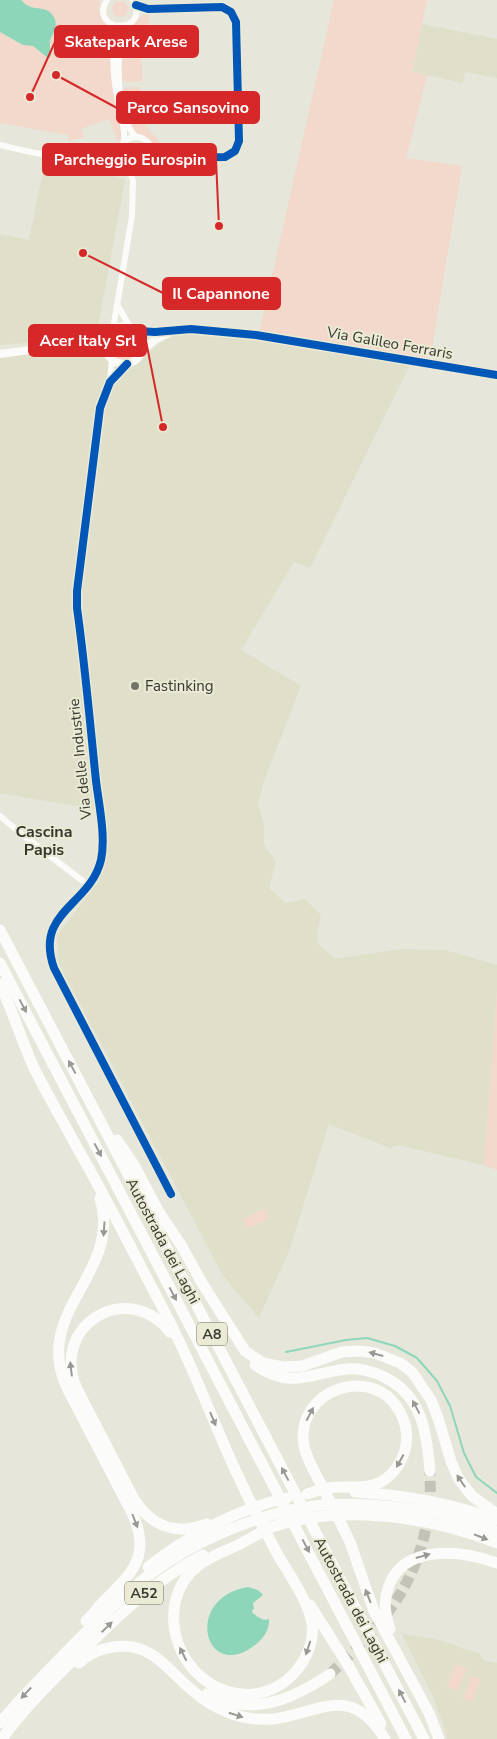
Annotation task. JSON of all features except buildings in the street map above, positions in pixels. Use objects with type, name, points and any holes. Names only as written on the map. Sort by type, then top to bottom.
[{"type":"highway","name":"Autostrada dei Laghi","points":[[0,930],[424,1739]]},
{"type":"highway","name":"Autostrada dei Laghi","points":[[0,963],[406,1739]]},
{"type":"highway","points":[[0,984],[35,1070],[100,1197],[104,1228],[102,1243],[96,1260],[62,1328],[58,1348],[59,1363],[66,1388],[133,1515],[140,1541],[139,1555],[130,1574],[86,1622],[57,1669],[2,1739]]},
{"type":"highway","points":[[87,1095],[134,1165],[159,1212],[190,1258],[237,1347],[245,1357],[261,1369],[280,1377],[293,1379],[313,1377],[347,1369],[366,1370],[387,1378],[400,1386],[413,1402],[421,1418],[428,1443],[430,1471]]},
{"type":"highway","points":[[70,1136],[94,1177],[181,1344],[240,1481],[307,1609],[312,1623],[309,1648],[298,1669],[277,1687],[256,1694],[230,1693],[207,1683],[190,1666],[178,1644],[173,1619],[175,1599],[184,1580],[199,1565],[242,1535]]},
{"type":"highway","points":[[202,1283],[240,1345],[251,1356],[263,1363],[295,1367],[342,1352],[359,1351],[384,1356],[408,1368],[418,1379],[435,1408],[458,1478],[472,1496],[497,1514]]},
{"type":"highway","points":[[193,1374],[166,1328],[154,1317],[136,1310],[114,1310],[96,1316],[80,1332],[72,1350],[71,1369],[77,1389],[134,1499],[144,1513],[161,1525],[183,1529],[205,1525],[255,1507],[307,1494],[353,1490],[372,1485],[389,1476],[401,1460],[407,1440],[406,1425],[394,1403],[373,1388],[359,1386],[339,1388],[318,1401],[311,1411],[306,1422],[304,1445],[308,1459],[350,1542],[374,1611],[428,1713],[439,1739]]},
{"type":"highway","points":[[353,1490],[431,1501],[469,1510],[497,1520]]},
{"type":"highway","name":"A52","points":[[242,1535],[259,1519],[297,1509],[337,1504],[440,1525],[497,1543]]},
{"type":"highway","name":"A52","points":[[0,1723],[57,1669],[108,1610],[146,1578],[197,1546],[304,1519],[362,1510],[422,1510],[455,1518],[497,1532]]},
{"type":"highway","points":[[86,1622],[136,1576],[162,1557],[234,1514]]},
{"type":"highway","points":[[414,1686],[389,1627],[385,1611],[385,1597],[394,1575],[412,1560],[435,1553],[466,1555],[497,1563]]},
{"type":"highway","points":[[287,1570],[333,1640],[367,1699],[386,1739]]},
{"type":"highway","points":[[25,1710],[82,1660],[102,1649],[118,1646],[137,1648],[154,1656],[200,1691],[213,1698],[248,1705],[282,1700],[308,1688],[330,1674]]},
{"type":"highway","points":[[168,1667],[200,1697],[218,1708],[237,1716],[251,1719],[280,1718],[327,1705],[340,1705],[367,1716],[386,1739]]},
{"type":"street","points":[[106,0],[104,15],[112,24],[114,36],[114,77],[125,130],[124,142],[120,151],[122,160],[129,167],[134,181]]},
{"type":"street","points":[[134,2],[148,9]]},
{"type":"street","points":[[134,2],[136,14],[134,19],[124,26],[119,47],[119,84],[128,126],[136,137],[145,140],[152,152],[161,158]]},
{"type":"street","points":[[136,14],[148,9],[222,7],[231,12],[236,22],[239,143],[232,154],[225,157],[161,158],[149,162],[140,168],[134,181],[131,224],[117,304],[110,333],[105,341],[106,352],[112,360],[127,364],[136,360],[142,351],[156,339],[174,331]]},
{"type":"street","points":[[112,24],[124,26]]},
{"type":"street","points":[[124,142],[136,137]]},
{"type":"street","points":[[0,145],[34,153],[64,157],[104,157],[122,160]]},
{"type":"street","points":[[104,157],[120,151]]},
{"type":"street","points":[[149,162],[152,152]]},
{"type":"street","points":[[129,167],[140,168]]},
{"type":"street","points":[[117,304],[143,340],[142,351]]},
{"type":"street","points":[[0,354],[76,344],[110,333],[118,327],[134,329]]},
{"type":"street","name":"Via Galileo Ferraris","points":[[134,329],[203,330],[279,338],[497,375]]},
{"type":"street","points":[[76,344],[106,352]]},
{"type":"street","name":"Via delle Industrie","points":[[112,360],[110,382],[98,416],[77,591],[77,608],[102,843],[100,862],[95,875],[54,926],[49,940],[50,957],[171,1194]]},
{"type":"street","name":"Via delle Industrie","points":[[110,382],[127,364]]},
{"type":"street","points":[[0,816],[88,885]]},
{"type":"shaded area","points":[[0,0],[100,0],[99,10],[109,27],[123,133],[117,146],[103,154],[82,153],[80,145],[86,143],[90,152],[118,142],[109,119],[81,129],[84,137],[68,141],[68,135],[0,123]]},
{"type":"shaded area","points":[[0,0],[21,0],[28,6],[51,13],[55,19],[56,26],[50,40],[51,56],[48,58],[33,46],[23,45],[0,32]]},
{"type":"shaded area","points":[[334,0],[427,0],[412,72],[427,75],[406,158],[462,166],[431,354],[428,356],[427,361],[259,334]]},
{"type":"shaded area","points":[[120,1],[126,3],[128,9],[126,15],[120,17],[114,15],[112,9],[114,3]]},
{"type":"shaded area","points":[[149,13],[149,23],[140,35],[143,81],[121,81],[121,50],[126,32],[131,24]]},
{"type":"shaded area","points":[[422,24],[497,39],[497,78],[465,72],[463,83],[412,72]]},
{"type":"shaded area","points":[[139,87],[144,99],[126,109],[122,88]]},
{"type":"shaded area","points":[[143,109],[142,121],[162,145],[162,153],[157,152],[147,139],[134,131],[128,118]]},
{"type":"shaded area","points":[[45,161],[125,179],[97,333],[72,339],[0,345],[0,234],[29,240]]},
{"type":"shaded area","points":[[124,329],[135,334],[140,345],[135,356],[124,361],[113,356],[108,345],[113,334]]},
{"type":"shaded area","points":[[187,333],[207,333],[283,343],[410,365],[310,568],[294,562],[241,650],[301,686],[264,781],[258,803],[264,824],[264,845],[276,861],[269,888],[285,903],[305,899],[321,915],[317,933],[318,944],[335,959],[401,949],[445,950],[497,965],[497,992],[484,1165],[397,1145],[390,1148],[329,1124],[289,1251],[259,1318],[223,1276],[59,964],[57,936],[97,883],[105,855],[105,812],[0,793],[0,357],[76,347],[104,354],[114,364],[129,366],[136,363],[169,336]]},
{"type":"shaded area","points":[[497,992],[497,1170],[484,1165]]},
{"type":"shaded area","points":[[265,1208],[269,1218],[248,1229],[243,1219]]},
{"type":"shaded area","points":[[248,1587],[258,1590],[263,1595],[253,1603],[254,1609],[252,1610],[256,1616],[264,1620],[269,1619],[267,1630],[255,1645],[238,1654],[224,1654],[213,1647],[208,1635],[208,1620],[214,1606],[227,1594]]},
{"type":"shaded area","points":[[402,1634],[436,1639],[480,1654],[483,1660],[497,1663],[497,1739],[447,1739],[433,1696]]},
{"type":"shaded area","points":[[455,1664],[466,1668],[458,1691],[447,1687]]},
{"type":"shaded area","points":[[471,1676],[481,1679],[473,1702],[463,1699]]},
{"type":"waterway","points":[[286,1352],[346,1340],[367,1338],[395,1346],[417,1358],[437,1381],[450,1406],[464,1453],[476,1477],[497,1493]]},
{"type":"tunnel","points":[[330,1674],[376,1627],[401,1593],[411,1574],[419,1554],[430,1510],[430,1471]]},
{"type":"cycle path","points":[[136,5],[148,9],[222,7],[231,12],[236,22],[239,141],[235,151],[225,157],[161,158],[149,162]]},
{"type":"cycle path","points":[[137,331],[155,332],[191,329],[256,335],[497,375]]},
{"type":"cycle path","points":[[127,364],[110,382],[100,408],[77,591],[77,608],[103,841],[101,860],[95,876],[57,921],[51,934],[50,949],[54,968],[171,1194]]},
{"type":"place","name":"Parco Sansovino","points":[[56,75]]},
{"type":"place","name":"Skatepark Arese","points":[[30,97]]},
{"type":"place","name":"Parcheggio Eurospin","points":[[219,226]]},
{"type":"place","name":"Il Capannone","points":[[83,253]]},
{"type":"place","name":"Acer Italy Srl","points":[[163,427]]},
{"type":"place","name":"Fastinking","points":[[135,686]]},
{"type":"district","name":"Cascina Papis","points":[[44,841]]}]
